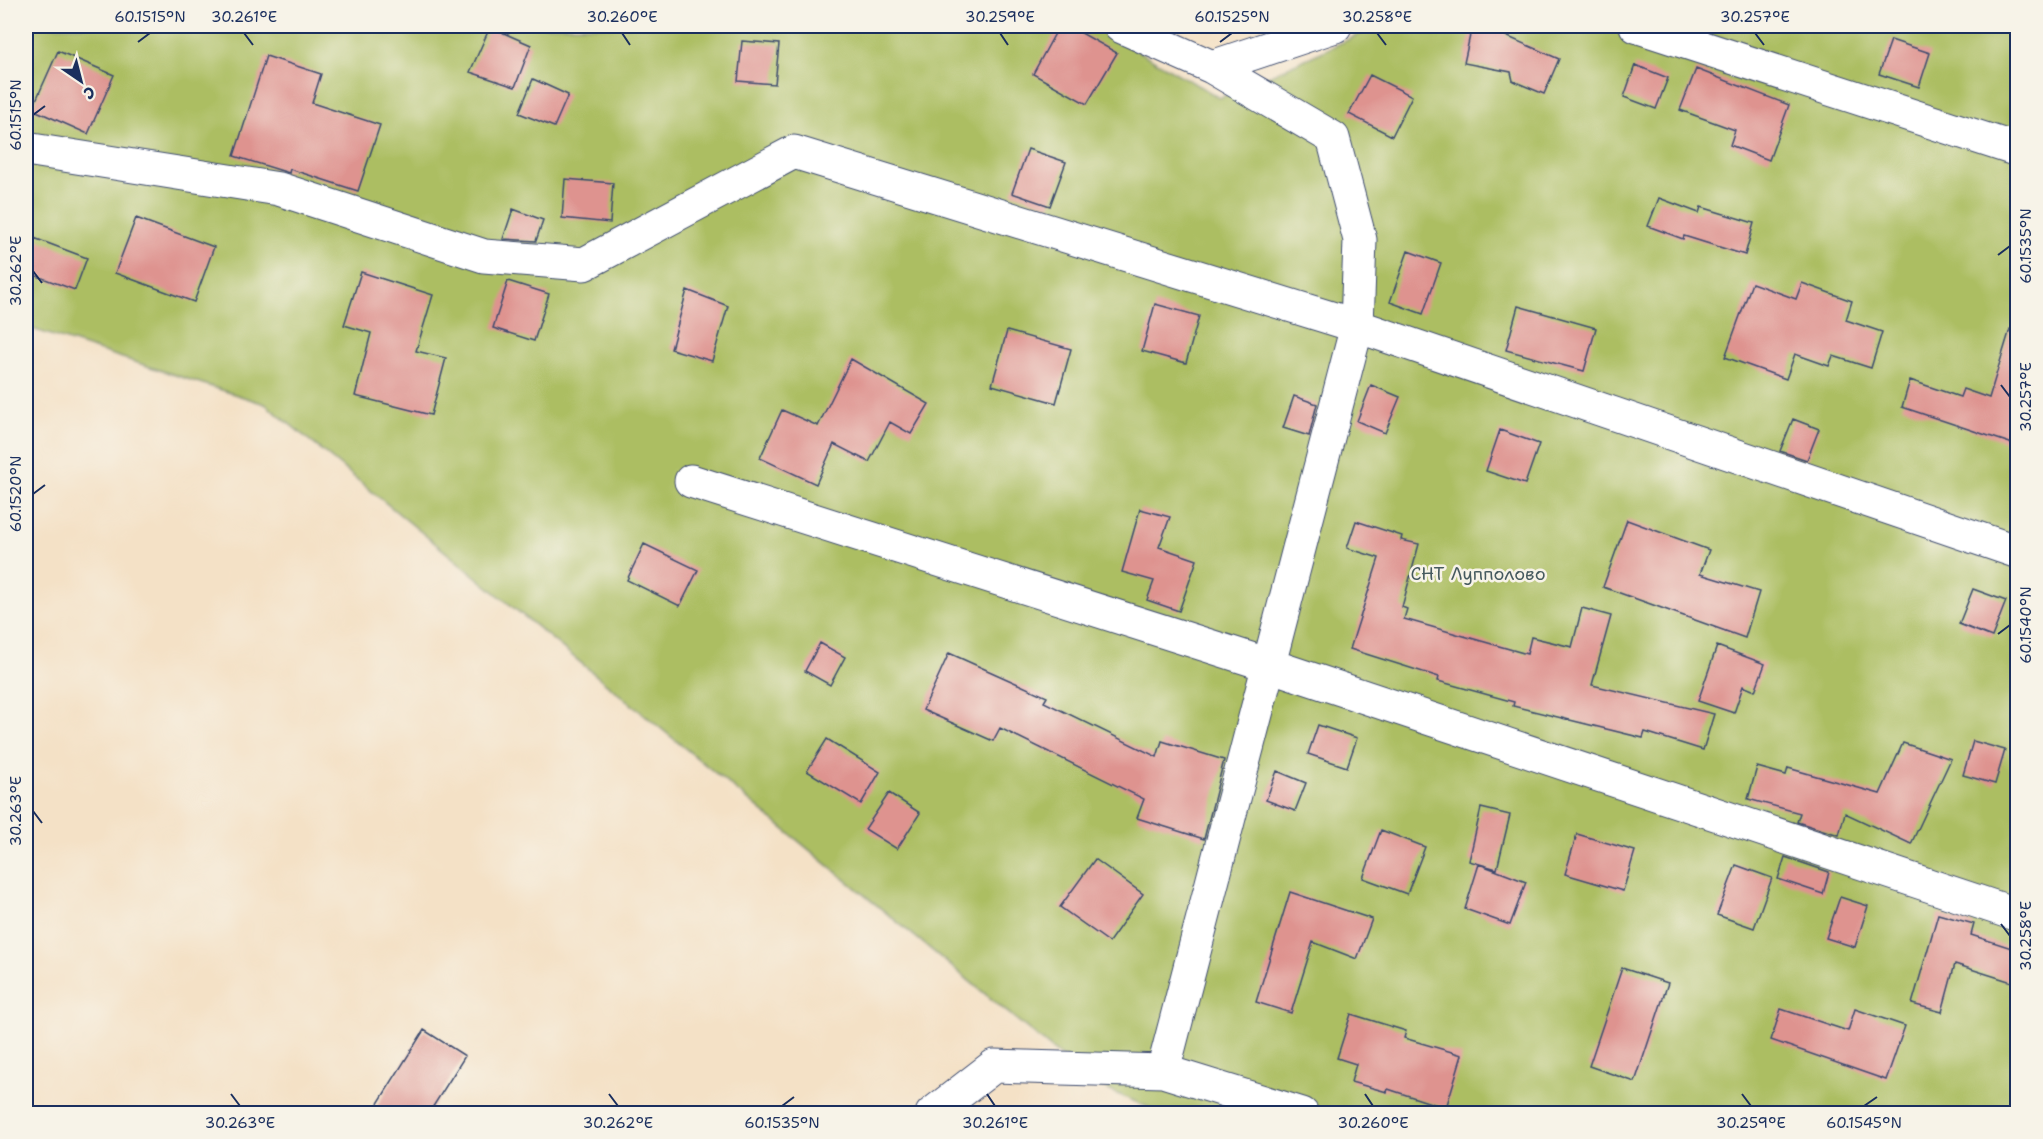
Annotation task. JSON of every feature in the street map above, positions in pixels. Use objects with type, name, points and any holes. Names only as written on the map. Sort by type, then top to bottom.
[{"type":"street","points":[[1120,26],[1212,67],[1333,138],[1360,240],[1357,326],[1163,1071]]},
{"type":"street","points":[[1212,67],[1335,26]]},
{"type":"street","points":[[1636,26],[2018,150]]},
{"type":"street","points":[[26,149],[279,189],[484,256],[584,264],[794,152],[1357,326],[2018,552]]},
{"type":"street","points":[[691,481],[1269,665],[2018,915]]},
{"type":"street","points":[[932,1113],[994,1066],[1163,1071],[1302,1113]]},
{"type":"green space","name":"СНТ Лупполово","points":[[26,26],[1094,26],[1220,98],[1378,26],[2017,26],[2017,1113],[1161,1113],[1095,1084],[265,404],[26,327]]},
{"type":"building","points":[[1059,26],[1069,26],[1117,53],[1087,104],[1033,74]]},
{"type":"building","points":[[1472,26],[1508,26],[1506,36],[1559,59],[1544,94],[1513,81],[1511,72],[1464,63]]},
{"type":"building","points":[[490,27],[531,45],[515,87],[470,72]]},
{"type":"building","points":[[1891,40],[1930,53],[1919,87],[1879,74]]},
{"type":"building","points":[[742,41],[779,44],[775,84],[738,81]]},
{"type":"building","points":[[58,51],[114,75],[88,134],[32,109]]},
{"type":"building","points":[[266,56],[321,74],[312,103],[380,125],[358,191],[290,169],[289,173],[234,156]]},
{"type":"building","points":[[1635,65],[1668,78],[1656,109],[1624,97]]},
{"type":"building","points":[[1696,69],[1789,105],[1769,160],[1730,145],[1735,130],[1680,110]]},
{"type":"building","points":[[1370,75],[1412,96],[1392,136],[1349,114]]},
{"type":"building","points":[[533,79],[568,95],[554,127],[519,113]]},
{"type":"building","points":[[1028,149],[1066,162],[1050,206],[1012,193]]},
{"type":"building","points":[[565,179],[613,183],[610,223],[562,218]]},
{"type":"building","points":[[1659,198],[1699,213],[1701,207],[1754,223],[1745,255],[1684,236],[1683,239],[1648,226]]},
{"type":"building","points":[[513,209],[543,220],[536,241],[503,239]]},
{"type":"building","points":[[136,218],[214,247],[194,302],[115,273]]},
{"type":"building","points":[[34,238],[87,258],[75,290],[26,272],[26,262]]},
{"type":"building","points":[[1408,251],[1441,263],[1423,314],[1390,302]]},
{"type":"building","points":[[361,272],[433,295],[416,351],[446,358],[431,415],[355,396],[371,333],[344,325]]},
{"type":"building","points":[[508,281],[549,294],[534,341],[493,328]]},
{"type":"building","points":[[1752,283],[1796,299],[1802,283],[1852,301],[1846,320],[1882,332],[1871,368],[1833,356],[1829,366],[1795,354],[1786,379],[1725,357]]},
{"type":"building","points":[[687,290],[728,306],[712,361],[671,349]]},
{"type":"building","points":[[1155,304],[1199,316],[1186,363],[1142,351]]},
{"type":"building","points":[[1518,306],[1596,328],[1584,371],[1506,350]]},
{"type":"building","points":[[2010,329],[2018,330],[2018,432],[2013,444],[1902,407],[1910,380],[1960,397],[1963,389],[1989,398]]},
{"type":"building","points":[[1007,331],[1071,349],[1056,403],[992,385]]},
{"type":"building","points":[[851,359],[929,404],[911,434],[890,422],[869,462],[834,444],[816,484],[760,458],[782,410],[818,426]]},
{"type":"building","points":[[1371,385],[1400,397],[1385,433],[1357,421]]},
{"type":"building","points":[[1294,396],[1317,404],[1309,436],[1283,428]]},
{"type":"building","points":[[1793,419],[1819,429],[1807,460],[1780,451]]},
{"type":"building","points":[[1500,430],[1539,444],[1525,484],[1486,471]]},
{"type":"building","points":[[1140,509],[1170,517],[1159,547],[1197,560],[1179,611],[1147,600],[1154,581],[1122,572]]},
{"type":"building","points":[[1627,520],[1709,550],[1700,574],[1759,592],[1745,638],[1603,587]]},
{"type":"building","points":[[1356,521],[1402,536],[1401,540],[1419,544],[1402,607],[1407,609],[1404,619],[1527,654],[1531,637],[1572,647],[1582,608],[1611,616],[1592,685],[1714,714],[1703,750],[1645,732],[1643,738],[1513,706],[1514,702],[1438,681],[1439,677],[1350,649],[1379,558],[1347,548]]},
{"type":"building","points":[[644,544],[698,570],[680,606],[627,580]]},
{"type":"building","points":[[1973,589],[2006,601],[1992,637],[1959,624]]},
{"type":"building","points":[[820,643],[845,657],[830,685],[805,671]]},
{"type":"building","points":[[1717,646],[1765,664],[1755,691],[1743,686],[1734,713],[1698,701]]},
{"type":"building","points":[[949,653],[1047,697],[1044,702],[1157,757],[1162,741],[1224,760],[1204,839],[1137,818],[1144,799],[1000,728],[993,741],[923,710]]},
{"type":"building","points":[[1318,725],[1357,738],[1347,767],[1308,754]]},
{"type":"building","points":[[827,739],[880,772],[861,804],[807,771]]},
{"type":"building","points":[[1973,741],[2005,750],[1995,784],[1963,775]]},
{"type":"building","points":[[1903,743],[1951,759],[1911,844],[1845,813],[1839,835],[1797,822],[1800,813],[1748,799],[1757,767],[1786,775],[1788,768],[1880,794]]},
{"type":"building","points":[[1277,771],[1306,783],[1295,811],[1266,800]]},
{"type":"building","points":[[889,793],[920,813],[897,849],[865,829]]},
{"type":"building","points":[[1481,808],[1510,815],[1497,869],[1469,861]]},
{"type":"building","points":[[1381,830],[1425,847],[1407,894],[1363,878]]},
{"type":"building","points":[[1577,834],[1635,851],[1623,891],[1565,874]]},
{"type":"building","points":[[1785,857],[1829,872],[1823,894],[1778,879]]},
{"type":"building","points":[[1095,859],[1143,894],[1109,942],[1060,907]]},
{"type":"building","points":[[1479,864],[1526,882],[1510,925],[1465,909]]},
{"type":"building","points":[[1736,865],[1772,878],[1754,928],[1717,915]]},
{"type":"building","points":[[1290,892],[1372,919],[1357,959],[1313,942],[1291,1013],[1256,1002]]},
{"type":"building","points":[[1840,897],[1868,906],[1855,947],[1826,938]]},
{"type":"building","points":[[1938,914],[1974,924],[1971,935],[2018,950],[2018,984],[1955,964],[1942,1012],[1912,1004]]},
{"type":"building","points":[[1622,968],[1668,983],[1635,1082],[1589,1066]]},
{"type":"building","points":[[1781,1009],[1848,1031],[1855,1009],[1905,1026],[1886,1080],[1771,1040]]},
{"type":"building","points":[[1351,1014],[1406,1031],[1404,1038],[1462,1055],[1446,1108],[1388,1089],[1387,1092],[1351,1082],[1356,1064],[1337,1058]]},
{"type":"building","points":[[424,1030],[465,1056],[429,1113],[372,1113]]}]
